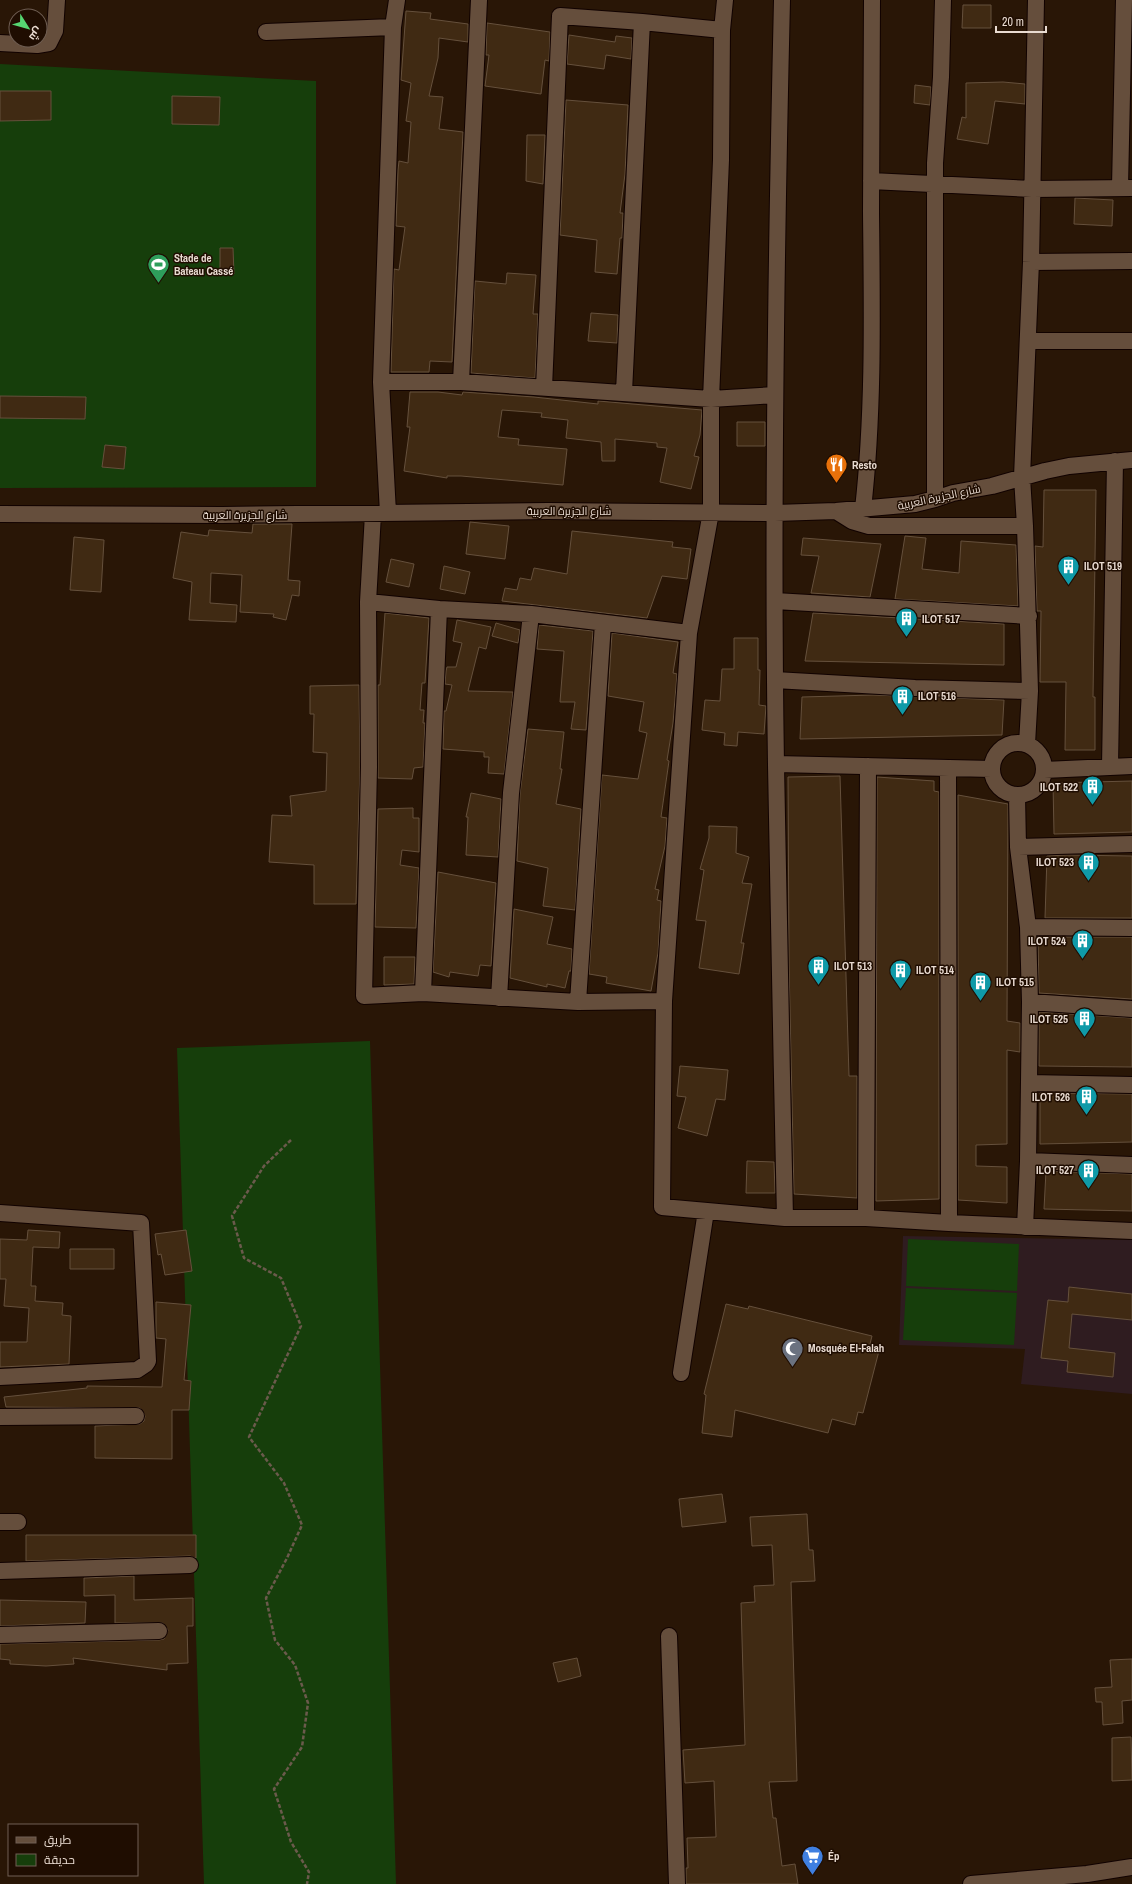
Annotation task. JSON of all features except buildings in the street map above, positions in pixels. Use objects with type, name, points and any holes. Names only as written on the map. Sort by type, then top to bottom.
[{"type":"street","points":[[0,43],[37,45],[49,43],[55,30],[57,0]]},
{"type":"street","points":[[397,0],[394,27],[381,382],[381,514],[368,602],[369,767],[364,996],[423,993],[578,1002],[664,1001]]},
{"type":"street","points":[[461,382],[479,0]]},
{"type":"street","points":[[725,0],[722,30],[721,160],[711,398],[711,512],[689,633],[664,1001],[662,1207],[785,1218],[866,1218],[1132,1231]]},
{"type":"street","points":[[782,0],[775,396],[775,680],[785,1218]]},
{"type":"street","points":[[863,509],[867,474],[872,345],[872,0]]},
{"type":"street","points":[[935,499],[935,163],[941,77],[943,0]]},
{"type":"street","points":[[1027,744],[1030,691],[1022,477],[1031,262],[1036,0]]},
{"type":"street","points":[[871,181],[1032,189],[1126,188],[1124,0]]},
{"type":"street","points":[[544,388],[560,16],[722,30]]},
{"type":"street","points":[[624,392],[642,22]]},
{"type":"street","points":[[266,32],[394,27]]},
{"type":"street","points":[[1031,262],[1132,262]]},
{"type":"street","points":[[1028,341],[1132,341]]},
{"type":"street","points":[[381,382],[461,382],[711,398],[775,396]]},
{"type":"street","name":"شارع الجزيرة العربية","points":[[0,514],[381,514],[548,511],[775,513],[836,511],[915,504],[953,493],[992,486],[1069,466],[1132,460]]},
{"type":"street","points":[[1110,766],[1115,461]]},
{"type":"street","points":[[836,511],[852,522],[869,526],[1025,526]]},
{"type":"street","points":[[775,601],[1028,616]]},
{"type":"street","points":[[368,602],[439,609],[531,614],[689,633]]},
{"type":"street","points":[[423,993],[439,609]]},
{"type":"street","points":[[499,998],[511,793],[531,614]]},
{"type":"street","points":[[578,1002],[603,623]]},
{"type":"street","points":[[775,680],[915,688],[1030,691]]},
{"type":"street","points":[[1019,742],[1027,744],[1040,754],[1044,770],[1038,785],[1033,790],[1018,795],[1002,790],[997,784],[992,769],[993,761],[1003,747],[1019,742]]},
{"type":"street","points":[[776,764],[992,769]]},
{"type":"street","points":[[866,1218],[868,766]]},
{"type":"street","points":[[1044,770],[1132,766]]},
{"type":"street","points":[[948,769],[949,1223]]},
{"type":"street","points":[[1018,795],[1018,847],[1028,926],[1030,1002],[1028,1162],[1025,1226]]},
{"type":"street","points":[[1018,847],[1132,844]]},
{"type":"street","points":[[1028,926],[1132,928]]},
{"type":"street","points":[[1030,1002],[1132,1009]]},
{"type":"street","points":[[1029,1083],[1132,1085]]},
{"type":"street","points":[[1028,1162],[1132,1165]]},
{"type":"street","points":[[682,1373],[706,1211]]},
{"type":"street","points":[[0,1213],[141,1223],[148,1361],[137,1370],[0,1377]]},
{"type":"street","points":[[0,1417],[136,1416]]},
{"type":"street","points":[[0,1522],[18,1522]]},
{"type":"street","points":[[0,1571],[190,1565]]},
{"type":"street","points":[[0,1635],[159,1631]]},
{"type":"street","points":[[669,1636],[677,1884]]},
{"type":"street","points":[[979,1884],[1087,1879],[1132,1867]]},
{"type":"path","points":[[291,1140],[264,1166],[232,1216],[244,1258],[281,1278],[301,1326],[249,1437],[284,1483],[302,1525],[266,1598],[275,1640],[295,1665],[308,1703],[302,1747],[274,1789],[291,1842],[309,1872],[307,1884]]},
{"type":"shaded area","points":[[903,1236],[1132,1240],[1132,1394],[1021,1384],[1025,1349],[899,1345]]},
{"type":"green space","name":"Stade de Bateau Cassé","points":[[0,64],[316,81],[316,487],[0,488]]},
{"type":"green space","points":[[370,1041],[396,1884],[204,1884],[177,1048]]},
{"type":"green space","points":[[908,1239],[1019,1244],[1017,1291],[906,1286]]},
{"type":"green space","points":[[906,1288],[1017,1293],[1014,1345],[903,1340]]},
{"type":"place","name":"Stade de Bateau Cassé","points":[[158,284]]},
{"type":"place","name":"Resto","points":[[837,484]]},
{"type":"place","name":"ILOT 519","points":[[1068,586]]},
{"type":"place","name":"ILOT 517","points":[[907,638]]},
{"type":"place","name":"ILOT 516","points":[[902,716]]},
{"type":"place","name":"ILOT 522","points":[[1093,806]]},
{"type":"place","name":"ILOT 523","points":[[1089,882]]},
{"type":"place","name":"ILOT 524","points":[[1082,960]]},
{"type":"place","name":"ILOT 513","points":[[818,986]]},
{"type":"place","name":"ILOT 514","points":[[901,990]]},
{"type":"place","name":"ILOT 515","points":[[981,1002]]},
{"type":"place","name":"ILOT 525","points":[[1084,1038]]},
{"type":"place","name":"ILOT 526","points":[[1086,1116]]},
{"type":"place","name":"ILOT 527","points":[[1089,1190]]},
{"type":"place","name":"Mosquée El-Falah","points":[[792,1368]]},
{"type":"place","name":"Ép","points":[[813,1876]]}]
